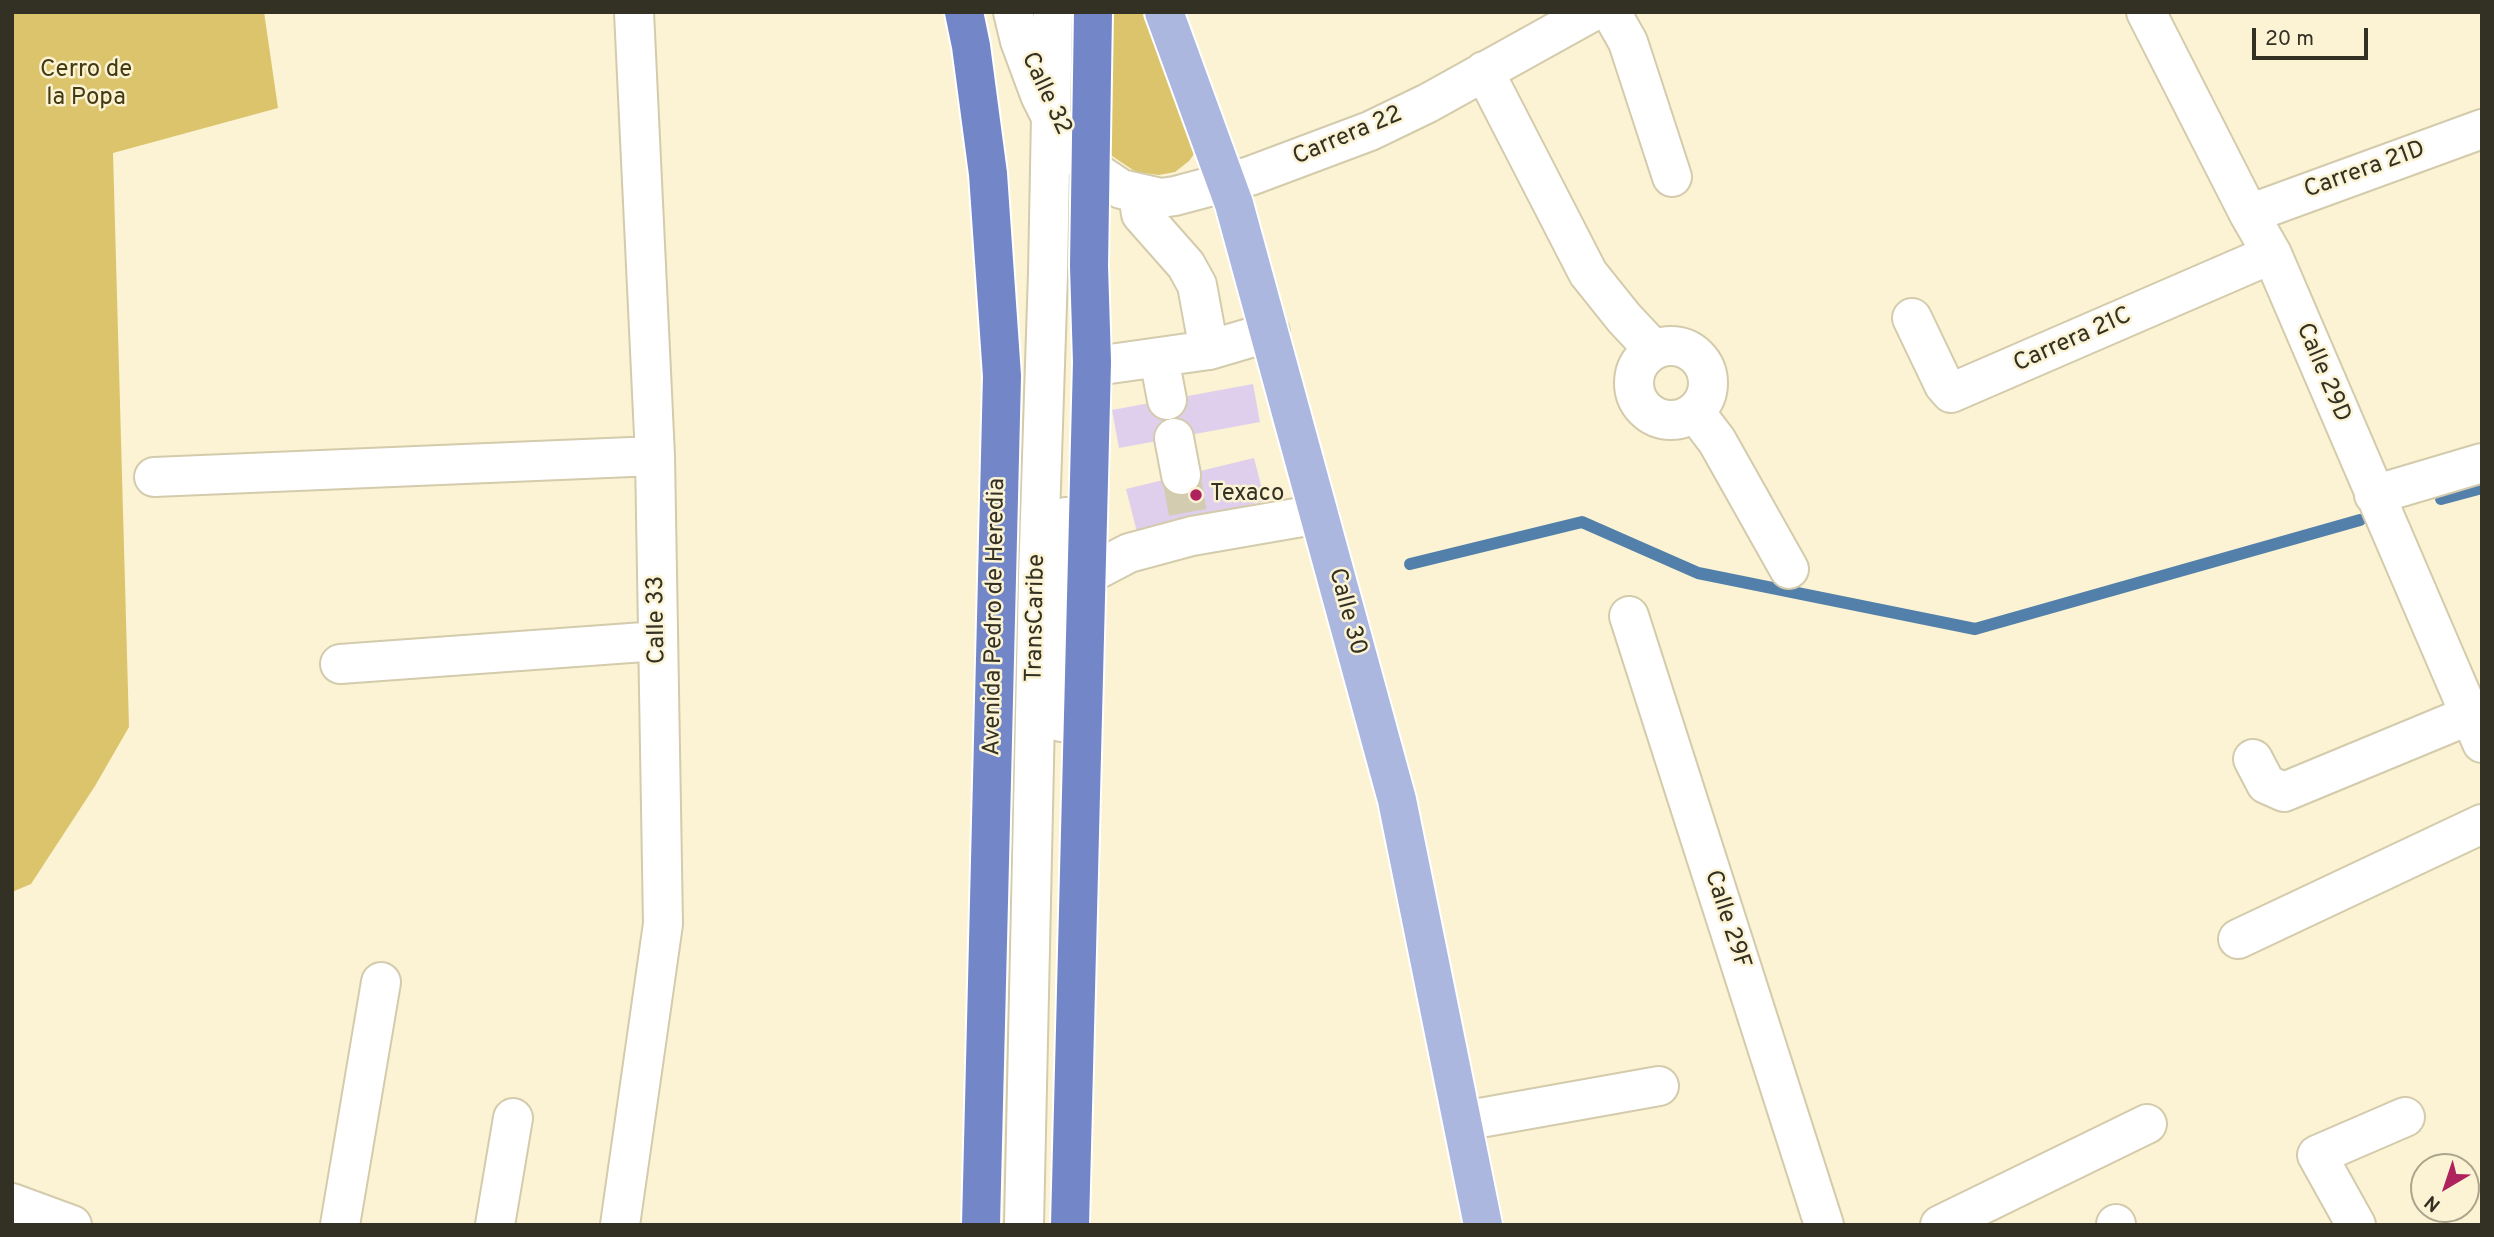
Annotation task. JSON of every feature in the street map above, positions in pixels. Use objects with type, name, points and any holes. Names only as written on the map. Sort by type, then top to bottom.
[{"type":"highway","name":"Avenida Pedro de Heredia","points":[[964,12],[988,174],[1002,376],[981,1225]]},
{"type":"highway","points":[[1070,1225],[1091,362],[1089,266],[1082,159],[1093,12]]},
{"type":"main road","name":"Calle 30","points":[[1164,12],[1234,204],[1397,800],[1483,1225]]},
{"type":"street","name":"Calle 33","points":[[620,1225],[663,924],[655,456],[634,12]]},
{"type":"street","name":"Calle 32","points":[[1013,12],[1020,41],[1040,95],[1051,117],[1082,159]]},
{"type":"street","name":"TransCaribe","points":[[1024,1225],[1053,12]]},
{"type":"street","name":"TransCaribe","points":[[1050,1225],[1082,159],[1072,12]]},
{"type":"street","name":"Carrera 22","points":[[1082,159],[1121,189],[1138,194],[1168,197],[1227,183],[1311,155],[1370,131],[1428,103],[1592,12]]},
{"type":"street","points":[[1611,12],[1628,42],[1672,177]]},
{"type":"street","name":"Calle 29D","points":[[2146,12],[2272,254],[2374,495],[2473,709]]},
{"type":"street","points":[[1484,71],[1588,273],[1654,350]]},
{"type":"street","name":"Carrera 21D","points":[[2249,214],[2482,129]]},
{"type":"street","points":[[1138,194],[1141,214],[1186,265],[1197,285],[1209,350]]},
{"type":"street","name":"Carrera 21C","points":[[1912,318],[1944,385],[1951,393],[2272,254]]},
{"type":"street","points":[[1091,362],[1110,363],[1209,350],[1270,332]]},
{"type":"street","points":[[1672,346],[1689,350],[1702,363],[1709,379],[1706,398],[1696,412],[1679,420],[1661,420],[1646,411],[1636,396],[1634,378],[1640,362],[1654,350],[1672,346]]},
{"type":"street","points":[[1159,358],[1167,400]]},
{"type":"street","points":[[1696,412],[1717,442],[1788,569]]},
{"type":"street","points":[[1174,438],[1181,475]]},
{"type":"street","points":[[154,477],[655,456]]},
{"type":"street","points":[[2374,495],[2482,463]]},
{"type":"street","points":[[1087,575],[1190,528],[1319,514]]},
{"type":"street","name":"Calle 29F","points":[[1629,616],[1824,1225]]},
{"type":"street","points":[[340,664],[659,641]]},
{"type":"street","points":[[2253,759],[2266,784],[2284,792],[2473,709]]},
{"type":"street","points":[[2238,939],[2482,824]]},
{"type":"street","points":[[340,1225],[381,982]]},
{"type":"street","points":[[1463,1121],[1659,1086]]},
{"type":"street","points":[[495,1225],[513,1118]]},
{"type":"street","points":[[2356,1225],[2317,1155],[2405,1118]]},
{"type":"street","points":[[1940,1225],[2147,1124]]},
{"type":"street","points":[[12,1203],[72,1225]]},
{"type":"green space","name":"Cerro de la Popa","points":[[12,12],[264,12],[278,108],[113,153],[129,727],[95,786],[31,884],[12,892]]},
{"type":"green space","points":[[1106,12],[1145,12],[1194,154],[1175,172],[1159,175],[1136,172],[1106,152]]},
{"type":"building","name":"Texaco","points":[[1253,384],[1260,422],[1119,448],[1112,410]]},
{"type":"building","name":"Texaco","points":[[1254,458],[1265,501],[1137,532],[1126,489]]},
{"type":"waterway","points":[[2441,499],[2482,488]]},
{"type":"waterway","points":[[1410,564],[1582,522],[1698,573],[1975,629],[2360,520]]},
{"type":"tunnel","points":[[1181,475],[1189,520]]},
{"type":"place","name":"Texaco","points":[[1196,495]]}]
